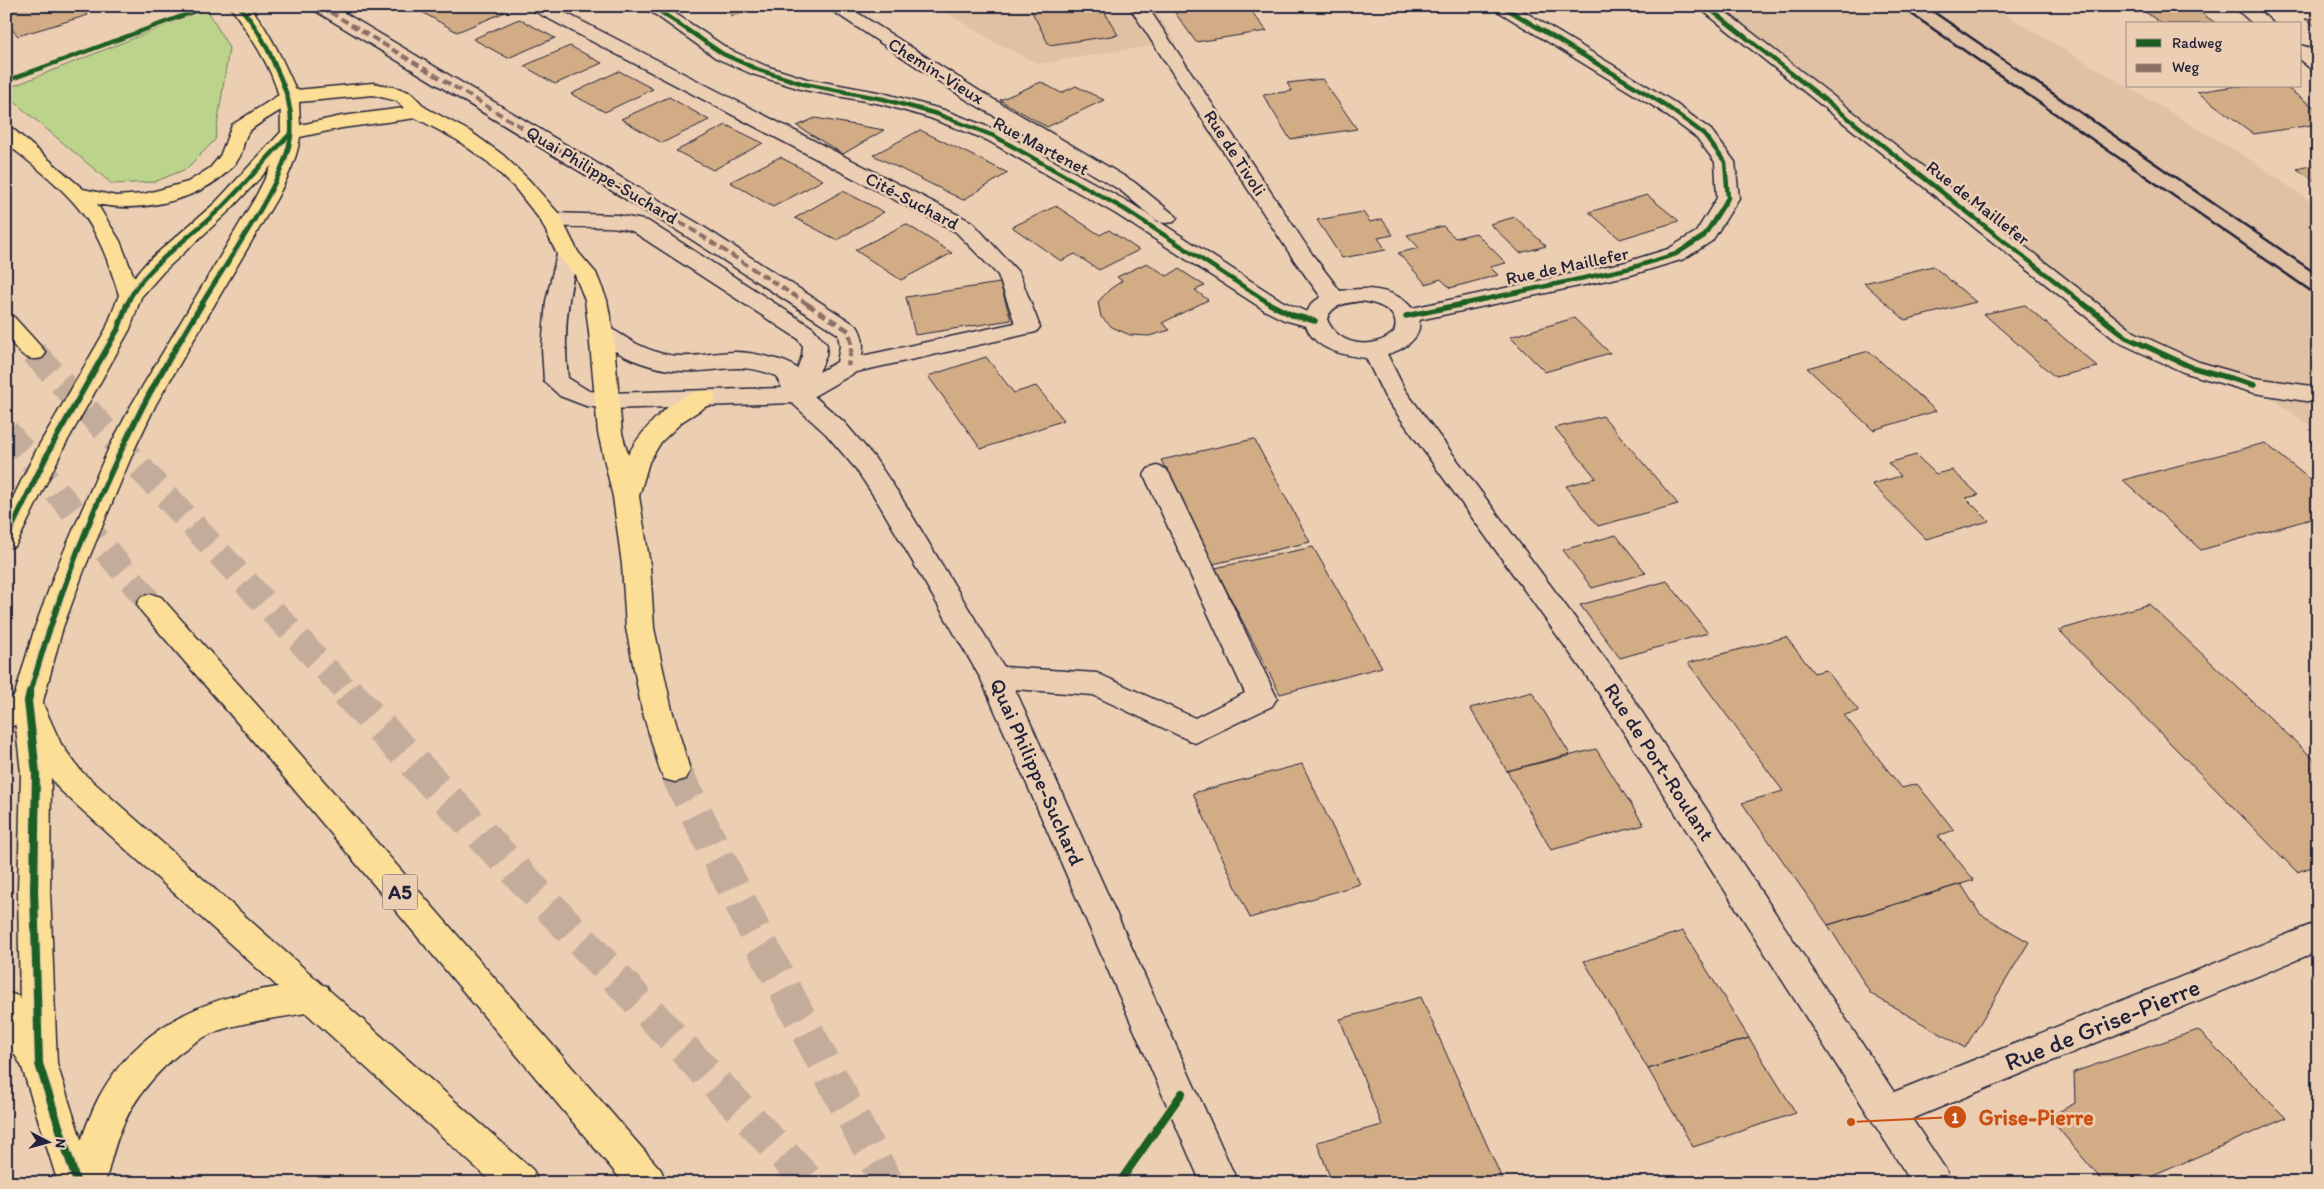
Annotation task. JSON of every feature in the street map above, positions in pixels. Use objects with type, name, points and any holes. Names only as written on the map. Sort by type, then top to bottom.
[{"type":"main road","points":[[39,1064],[34,891],[36,773],[17,710],[72,564],[121,450],[144,404],[266,198],[281,169],[291,133],[289,97],[270,53],[251,20],[239,6]]},
{"type":"main road","points":[[78,194],[99,200],[116,202],[145,200],[195,186],[217,172],[230,157],[240,128],[289,97],[321,91],[373,89],[404,97],[419,112],[464,136],[496,159],[522,184],[551,219],[568,254],[585,273],[596,300],[609,401],[610,433],[626,497],[636,565],[640,628],[657,710],[676,770]]},
{"type":"main road","points":[[6,539],[51,447],[118,329],[130,295],[155,267],[222,207],[291,133],[342,122],[419,112]]},
{"type":"main road","points":[[6,133],[78,194],[101,224],[120,265],[130,295]]},
{"type":"main road","points":[[6,322],[34,353]]},
{"type":"main road","points":[[626,497],[632,470],[641,452],[658,428],[681,409],[704,397]]},
{"type":"main road","name":"A5","points":[[151,604],[284,756],[648,1183]]},
{"type":"main road","points":[[17,710],[70,780],[520,1183]]},
{"type":"main road","points":[[86,1183],[112,1108],[134,1077],[156,1053],[179,1035],[202,1021],[234,1011],[315,998]]},
{"type":"main road","points":[[6,1006],[39,1064],[77,1183]]},
{"type":"street","name":"Quai Philippe-Suchard","points":[[320,6],[691,229],[849,331],[852,346],[848,366]]},
{"type":"street","name":"Cité-Suchard","points":[[538,6],[964,227],[1008,273],[1028,326],[848,366],[798,395]]},
{"type":"street","name":"Rue Martenet","points":[[652,6],[723,54],[759,70],[804,84],[883,99],[937,114],[994,136],[1124,209],[1292,316],[1315,320]]},
{"type":"street","name":"Chemin-Vieux","points":[[834,6],[974,96],[1127,186],[1218,258],[1228,277]]},
{"type":"street","name":"Rue de Tivoli","points":[[1138,6],[1304,257],[1334,298]]},
{"type":"street","name":"Rue de Maillefer","points":[[1406,316],[1631,268],[1676,254],[1704,236],[1728,198],[1725,162],[1704,134],[1665,105],[1502,6]]},
{"type":"street","name":"Rue de Maillefer","points":[[1706,6],[2126,337],[2191,367],[2254,385],[2318,395]]},
{"type":"street","points":[[2242,6],[2262,22]]},
{"type":"street","points":[[2302,53],[2318,65]]},
{"type":"street","points":[[551,219],[573,222],[623,220],[640,226],[805,333],[815,345],[798,395]]},
{"type":"street","points":[[568,254],[558,284],[552,356],[556,381],[572,394],[609,401],[798,395]]},
{"type":"street","points":[[1361,294],[1376,296],[1389,301],[1406,316],[1408,331],[1403,338],[1386,348],[1374,350],[1357,350],[1327,340],[1318,331],[1315,320],[1317,312],[1324,304],[1334,298],[1361,294]]},
{"type":"street","points":[[601,332],[621,346],[654,359],[683,364],[735,359],[766,362],[786,371],[798,395]]},
{"type":"street","name":"Rue de Port-Roulant","points":[[1374,350],[1394,392],[1608,684],[1933,1183]]},
{"type":"street","name":"Quai Philippe-Suchard","points":[[798,395],[835,428],[865,462],[890,500],[995,678],[1220,1183]]},
{"type":"street","points":[[995,678],[1097,684],[1195,731],[1262,698],[1157,475]]},
{"type":"street","name":"Rue de Grise-Pierre","points":[[1886,1112],[2318,936]]},
{"type":"shaded area","points":[[936,6],[1152,6],[1176,42],[1038,64],[992,41]]},
{"type":"shaded area","points":[[1706,6],[1991,6],[2126,86],[2126,88],[2129,88],[2256,163],[2318,207],[2318,432],[2253,385],[2126,337]]},
{"type":"green space","points":[[207,9],[229,48],[215,140],[186,169],[154,182],[112,184],[6,95],[6,89]]},
{"type":"building","points":[[17,6],[84,6],[81,7],[88,15],[18,36],[6,23],[6,12],[19,9]]},
{"type":"building","points":[[420,6],[495,6],[505,12],[457,32],[415,8]]},
{"type":"building","points":[[721,6],[764,6],[733,16]]},
{"type":"building","points":[[1029,6],[1101,6],[1118,35],[1049,45]]},
{"type":"building","points":[[1247,6],[1267,31],[1196,42],[1171,7]]},
{"type":"building","points":[[2137,6],[2191,6],[2214,22],[2159,22]]},
{"type":"building","points":[[2318,18],[2318,28],[2305,19]]},
{"type":"building","points":[[519,19],[555,38],[508,58],[473,39]]},
{"type":"building","points":[[570,46],[602,63],[555,84],[524,66]]},
{"type":"building","points":[[619,71],[653,89],[605,112],[571,94]]},
{"type":"building","points":[[1322,79],[1357,129],[1290,139],[1263,95],[1292,91],[1287,83]]},
{"type":"building","points":[[1041,82],[1061,93],[1076,86],[1104,100],[1047,127],[1000,100]]},
{"type":"building","points":[[2223,88],[2287,88],[2318,110],[2318,124],[2254,134],[2197,92]]},
{"type":"building","points":[[669,97],[709,120],[662,143],[621,119]]},
{"type":"building","points":[[815,118],[884,130],[843,154],[797,126]]},
{"type":"building","points":[[726,125],[763,143],[713,170],[676,151]]},
{"type":"building","points":[[920,130],[1008,173],[963,200],[873,155]]},
{"type":"building","points":[[780,157],[823,180],[773,207],[730,182]]},
{"type":"building","points":[[2318,164],[2318,183],[2297,169]]},
{"type":"building","points":[[843,191],[884,212],[837,240],[795,218]]},
{"type":"building","points":[[1647,195],[1679,221],[1620,239],[1589,212]]},
{"type":"building","points":[[1056,206],[1100,235],[1109,230],[1139,250],[1099,270],[1075,254],[1061,261],[1012,227]]},
{"type":"building","points":[[1363,212],[1370,222],[1382,219],[1393,235],[1378,238],[1386,250],[1342,258],[1317,220]]},
{"type":"building","points":[[1515,217],[1546,246],[1520,253],[1490,224]]},
{"type":"building","points":[[906,224],[952,253],[901,280],[855,250]]},
{"type":"building","points":[[1443,226],[1455,238],[1476,233],[1506,263],[1490,267],[1498,275],[1450,288],[1441,279],[1426,284],[1398,253],[1419,248],[1407,235]]},
{"type":"building","points":[[1147,263],[1167,276],[1179,269],[1205,286],[1195,290],[1208,300],[1162,323],[1170,330],[1149,336],[1130,335],[1112,327],[1101,317],[1098,302],[1110,289],[1122,281],[1117,277]]},
{"type":"building","points":[[1933,266],[1976,302],[1905,320],[1864,283]]},
{"type":"building","points":[[1000,283],[1011,320],[915,335],[906,297]]},
{"type":"building","points":[[2025,305],[2098,367],[2055,377],[1984,314]]},
{"type":"building","points":[[1574,318],[1610,353],[1545,372],[1510,337]]},
{"type":"building","points":[[1869,351],[1936,411],[1873,430],[1807,368]]},
{"type":"building","points":[[986,357],[1014,393],[1036,386],[1064,420],[981,449],[928,376]]},
{"type":"building","points":[[1603,416],[1678,504],[1598,526],[1566,486],[1596,478],[1555,428]]},
{"type":"building","points":[[1254,439],[1310,542],[1213,564],[1161,460]]},
{"type":"building","points":[[2265,443],[2318,486],[2318,517],[2201,550],[2123,480]]},
{"type":"building","points":[[1916,455],[1936,474],[1952,470],[1979,495],[1966,498],[1989,521],[1926,539],[1872,484],[1901,476],[1888,463]]},
{"type":"building","points":[[1616,535],[1646,573],[1592,588],[1563,550]]},
{"type":"building","points":[[1313,547],[1382,667],[1280,694],[1215,568]]},
{"type":"building","points":[[1667,581],[1708,633],[1620,658],[1580,605]]},
{"type":"building","points":[[2149,604],[2318,763],[2318,865],[2297,872],[2059,630]]},
{"type":"building","points":[[1786,637],[1814,673],[1826,670],[1859,711],[1844,715],[1902,788],[1917,784],[1954,830],[1938,836],[1974,880],[1828,925],[1742,803],[1783,791],[1688,663]]},
{"type":"building","points":[[1532,692],[1570,754],[1507,771],[1470,708]]},
{"type":"building","points":[[1596,749],[1644,825],[1551,850],[1507,771]]},
{"type":"building","points":[[1302,764],[1360,884],[1250,918],[1193,793]]},
{"type":"building","points":[[1961,884],[1980,914],[2029,942],[1965,1048],[1871,994],[1828,925]]},
{"type":"building","points":[[1683,931],[1749,1038],[1648,1069],[1584,961]]},
{"type":"building","points":[[1421,997],[1504,1183],[1332,1183],[1317,1142],[1382,1125],[1340,1019]]},
{"type":"building","points":[[2198,1030],[2286,1118],[2137,1183],[2104,1183],[2049,1117],[2075,1103],[2074,1072]]},
{"type":"building","points":[[1749,1038],[1796,1113],[1693,1147],[1648,1069]]},
{"type":"tunnel","points":[[34,353],[348,693]]},
{"type":"tunnel","points":[[6,431],[151,604]]},
{"type":"tunnel","points":[[347,692],[810,1183]]},
{"type":"tunnel","points":[[675,770],[760,942],[887,1183]]},
{"type":"railway","points":[[1900,6],[2318,296]]},
{"type":"railway","points":[[1925,6],[2318,275]]},
{"type":"marked path","points":[[320,6],[691,229],[849,331],[852,346],[848,366]]},
{"type":"cycle path","points":[[6,81],[209,6]]},
{"type":"cycle path","points":[[77,1183],[39,1064],[34,891],[36,773],[28,701],[49,627],[72,565],[121,450],[144,404],[266,198],[288,151],[291,133],[289,97],[270,53],[251,20],[239,6]]},
{"type":"cycle path","points":[[652,6],[723,54],[759,70],[804,84],[883,99],[937,114],[994,136],[1124,209],[1274,306],[1292,315],[1315,321]]},
{"type":"cycle path","points":[[1406,316],[1631,268],[1676,254],[1704,236],[1728,198],[1725,162],[1704,134],[1665,105],[1502,6]]},
{"type":"cycle path","points":[[1706,6],[2126,337],[2191,367],[2254,385]]},
{"type":"cycle path","points":[[6,539],[51,447],[118,329],[130,295],[155,267],[222,207],[291,133]]},
{"type":"cycle path","points":[[1119,1183],[1182,1093]]},
{"type":"place","name":"Grise-Pierre","points":[[1851,1122]]}]
